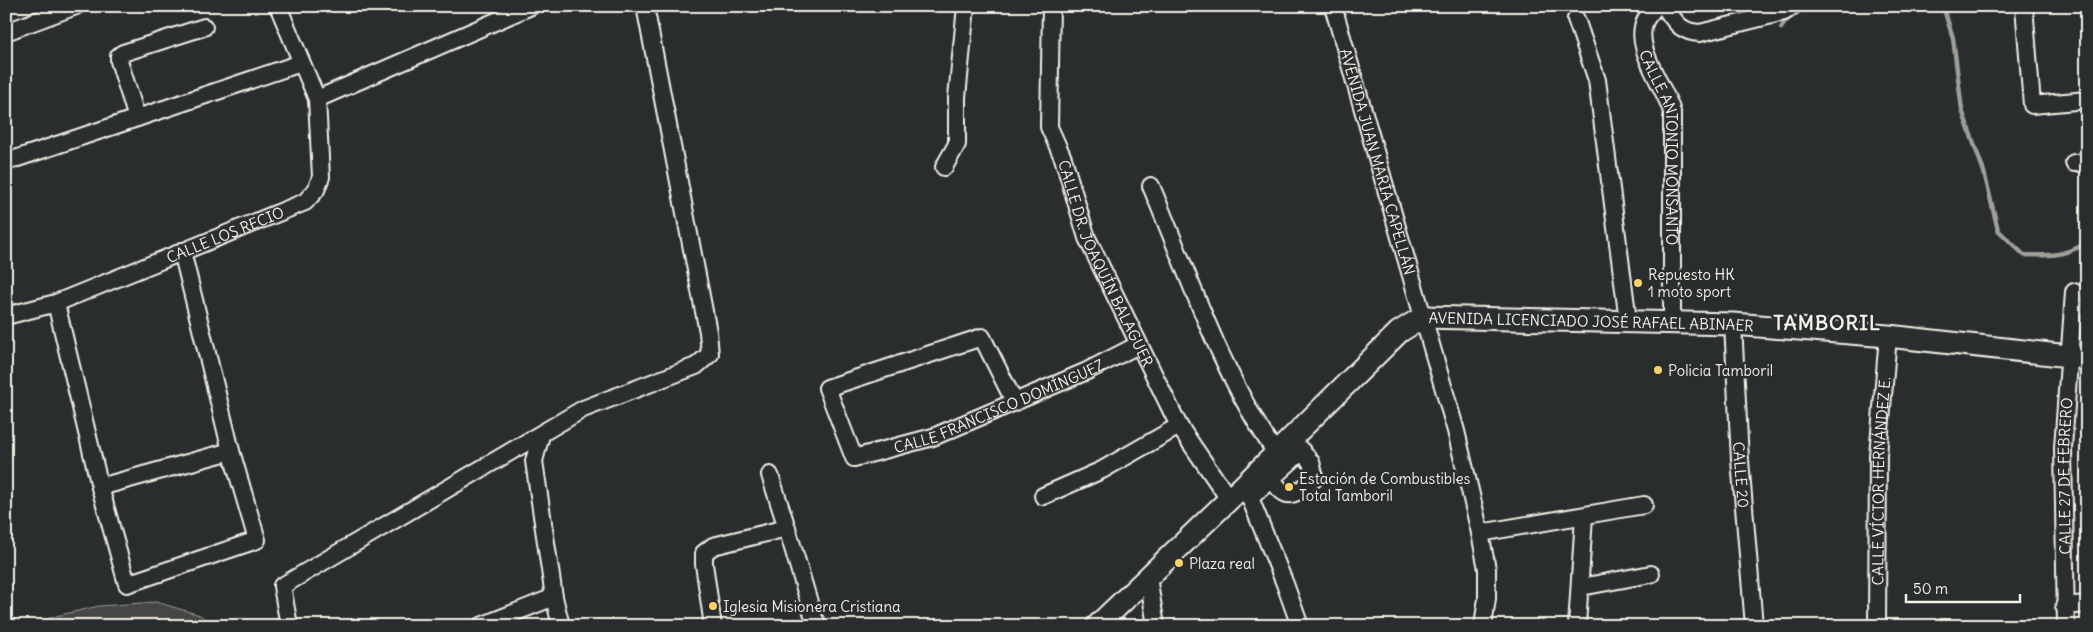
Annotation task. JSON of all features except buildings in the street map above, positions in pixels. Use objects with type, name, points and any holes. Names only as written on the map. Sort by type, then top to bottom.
[{"type":"main road","name":"AVENIDA LICENCIADO JOSÉ RAFAEL ABINAER","points":[[1097,626],[1148,577],[1296,445],[1399,332],[1423,317],[1733,324],[1888,336],[2078,358]]},
{"type":"street","points":[[6,32],[54,10],[76,6]]},
{"type":"street","name":"CALLE LOS RECIO","points":[[6,316],[56,303],[305,202],[316,190],[321,177],[317,99],[278,6]]},
{"type":"street","points":[[317,99],[531,6]]},
{"type":"street","points":[[289,626],[282,586],[583,409],[696,366],[710,354],[708,332],[645,6]]},
{"type":"street","points":[[944,167],[956,144],[957,97],[966,6]]},
{"type":"street","name":"CALLE DR. JOAQUÍN BALAGUER","points":[[1051,6],[1049,127],[1063,158],[1087,238],[1179,426],[1241,495],[1285,584],[1300,626]]},
{"type":"street","name":"AVENIDA JUAN MARÍA CAPELLÁN","points":[[1333,6],[1456,431],[1480,533],[1487,575],[1487,598],[1483,626]]},
{"type":"street","name":"CALLE ANTONIO MONSANTO","points":[[1656,6],[1646,20],[1643,34],[1646,52],[1658,82],[1668,98],[1672,112],[1672,322]]},
{"type":"street","points":[[1664,6],[1678,24],[1688,32],[1700,33],[1784,12],[1792,6]]},
{"type":"street","points":[[2024,6],[2032,105],[2087,100]]},
{"type":"street","points":[[1576,19],[1598,80],[1628,321]]},
{"type":"street","points":[[138,118],[119,56],[122,53],[163,39],[204,27]]},
{"type":"street","points":[[6,162],[301,63]]},
{"type":"street","points":[[1152,186],[1228,368],[1259,430],[1279,490],[1285,495],[1290,495],[1305,487],[1315,478],[1311,462],[1296,445]]},
{"type":"street","points":[[56,303],[100,487],[127,584],[257,540],[231,452],[182,251]]},
{"type":"street","name":"CALLE 27 DE FEBRERO","points":[[2066,626],[2064,606],[2062,448],[2078,358],[2074,292]]},
{"type":"street","name":"CALLE 20","points":[[1733,324],[1740,460],[1754,626]]},
{"type":"street","name":"CALLE VÍCTOR HERNÁNDEZ E.","points":[[1877,626],[1878,456],[1888,336]]},
{"type":"street","name":"CALLE FRANCISCO DOMÍNGUEZ","points":[[1014,401],[982,337],[827,388],[854,458],[933,437],[1087,371],[1138,345]]},
{"type":"street","points":[[1043,496],[1102,470],[1179,426]]},
{"type":"street","points":[[540,435],[534,461],[554,597],[561,626]]},
{"type":"street","points":[[100,487],[231,452]]},
{"type":"street","points":[[770,475],[814,619],[819,626]]},
{"type":"street","points":[[1480,533],[1644,505]]},
{"type":"street","points":[[1577,626],[1581,587],[1584,516]]},
{"type":"street","points":[[713,626],[704,554],[713,546],[787,528]]},
{"type":"street","points":[[1581,587],[1651,574]]},
{"type":"street","points":[[1148,577],[1156,626]]},
{"type":"street","points":[[482,626],[554,597]]},
{"type":"street","points":[[2064,606],[2087,604]]},
{"type":"shaded area","points":[[156,602],[200,615],[214,626],[28,626],[56,616],[99,606]]},
{"type":"waterway","points":[[1781,28],[1786,21],[1807,6]]},
{"type":"waterway","points":[[1943,6],[1953,38],[1962,110],[1984,172],[1998,230],[2024,255],[2057,254],[2087,243]]},
{"type":"place","name":"Repuesto HK 1 moto sport","points":[[1638,283]]},
{"type":"place","name":"Policia Tamboril","points":[[1658,370]]},
{"type":"place","name":"Estación de Combustibles Total Tamboril","points":[[1289,487]]},
{"type":"place","name":"Plaza real","points":[[1179,563]]},
{"type":"place","name":"Iglesia Misionera Cristiana","points":[[713,606]]},
{"type":"district","name":"TAMBORIL","points":[[1827,322]]}]
